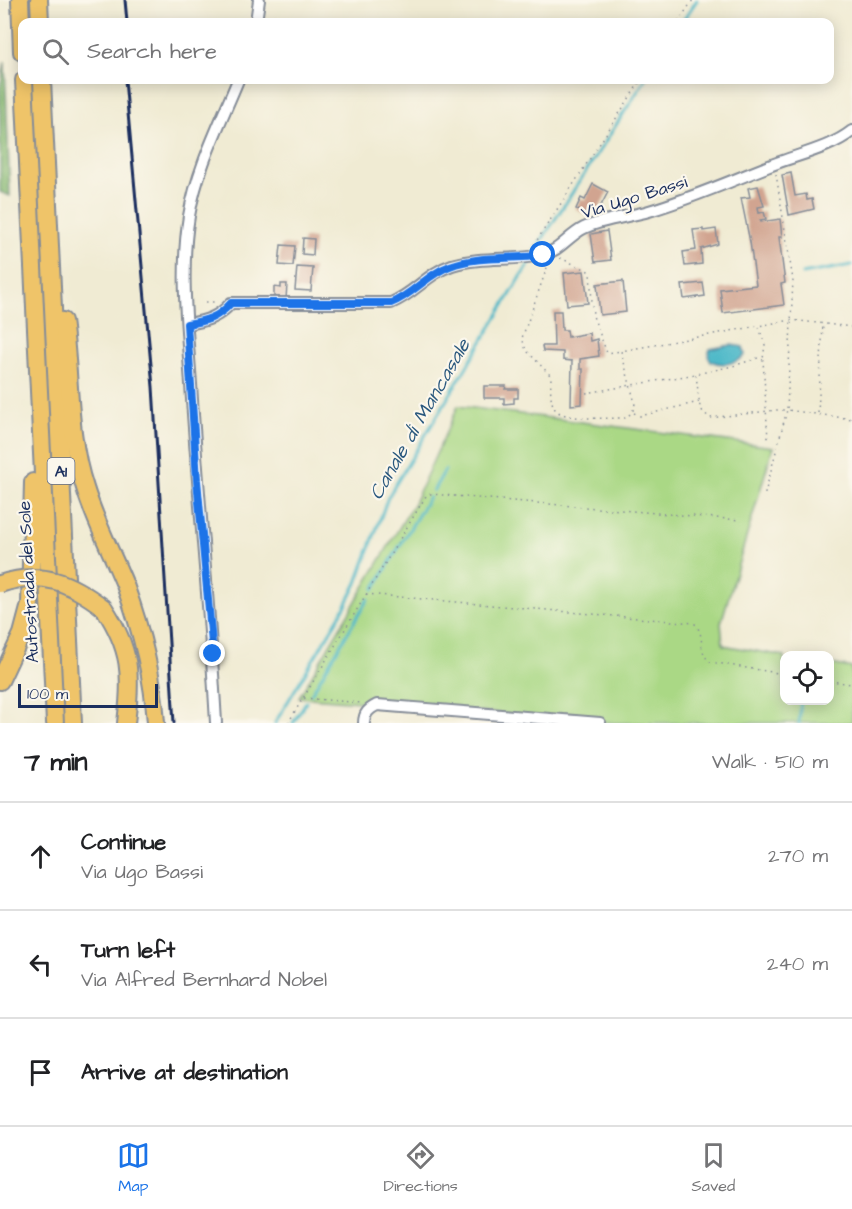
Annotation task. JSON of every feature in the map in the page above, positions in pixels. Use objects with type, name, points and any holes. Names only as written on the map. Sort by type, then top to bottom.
[{"type":"highway","points":[[20,0],[21,18]]},
{"type":"highway","points":[[39,0],[40,18]]},
{"type":"highway","name":"Autostrada del Sole","points":[[24,84],[55,723]]},
{"type":"highway","name":"Autostrada del Sole","points":[[42,84],[73,723]]},
{"type":"highway","points":[[49,219],[66,343],[72,430],[77,458],[84,486],[125,586],[138,626],[151,681],[156,723]]},
{"type":"highway","points":[[0,681],[22,634],[30,604],[36,352]]},
{"type":"highway","points":[[0,584],[26,578],[57,581],[81,591],[104,608],[121,637],[128,660],[131,690],[126,723]]},
{"type":"street","points":[[257,18],[259,0]]},
{"type":"street","points":[[216,723],[213,654],[197,480],[187,324],[185,250],[193,196],[202,166],[236,84]]},
{"type":"street","name":"Via Ugo Bassi","points":[[187,324],[213,318],[231,303],[391,303],[409,293],[430,275],[451,265],[548,253],[585,228],[683,200],[837,140],[852,131]]},
{"type":"street","points":[[364,723],[364,717],[369,709],[377,705],[600,723]]},
{"type":"path","points":[[681,18],[693,0]]},
{"type":"path","points":[[526,257],[637,84]]},
{"type":"path","points":[[764,497],[787,410],[792,320],[793,280],[775,164]]},
{"type":"path","points":[[548,253],[590,273],[592,316],[607,353],[792,320],[852,327]]},
{"type":"path","points":[[548,253],[550,258],[548,268],[522,338],[525,350],[551,376],[551,396],[555,408],[561,414],[574,417],[625,418],[633,412],[634,403],[621,351]]},
{"type":"path","points":[[818,414],[823,324]]},
{"type":"path","points":[[759,326],[765,345],[763,360],[768,439]]},
{"type":"path","points":[[586,393],[696,374],[758,358],[763,360]]},
{"type":"path","points":[[696,374],[703,412],[710,417],[787,410],[852,419]]},
{"type":"path","points":[[633,412],[640,416],[700,402]]},
{"type":"path","points":[[288,723],[426,496],[430,494],[740,520]]},
{"type":"path","points":[[368,594],[694,623],[702,636],[701,649],[710,662],[780,673]]},
{"type":"path","points":[[834,682],[852,684]]},
{"type":"path","points":[[304,698],[377,705]]},
{"type":"green space","points":[[5,62],[10,196],[0,192],[0,88]]},
{"type":"green space","points":[[458,406],[773,447],[721,623],[723,645],[780,655],[780,705],[834,705],[834,665],[852,668],[852,723],[618,723],[299,697],[414,503]]},
{"type":"water","points":[[731,345],[743,347],[745,355],[729,363],[711,361],[708,356],[710,349]]},
{"type":"building","points":[[791,173],[795,196],[806,194],[807,200],[812,199],[814,209],[789,215],[782,175]]},
{"type":"building","points":[[593,184],[608,192],[597,213],[590,210],[587,215],[576,209],[581,198],[585,200]]},
{"type":"building","points":[[758,186],[764,206],[758,207],[759,213],[764,212],[766,219],[760,220],[761,222],[780,219],[782,237],[779,237],[785,283],[781,284],[784,305],[723,313],[720,289],[756,285],[741,198],[750,197],[748,188]]},
{"type":"building","points":[[703,229],[703,231],[716,229],[718,244],[701,249],[702,264],[685,266],[683,252],[696,250],[693,230]]},
{"type":"building","points":[[607,231],[611,260],[595,262],[591,234]]},
{"type":"building","points":[[303,238],[314,239],[313,255],[302,254]]},
{"type":"building","points":[[281,245],[295,246],[293,266],[279,265]]},
{"type":"building","points":[[297,267],[313,268],[311,291],[295,290]]},
{"type":"building","points":[[584,271],[588,303],[567,305],[564,273]]},
{"type":"building","points":[[623,281],[626,312],[600,315],[597,284]]},
{"type":"building","points":[[703,283],[705,296],[684,299],[682,285]]},
{"type":"building","points":[[281,284],[287,284],[286,299],[274,298],[274,287],[281,288]]},
{"type":"building","points":[[553,311],[561,311],[562,330],[567,330],[568,337],[589,333],[590,341],[597,339],[599,356],[580,359],[580,369],[583,369],[582,404],[571,405],[572,361],[563,360],[563,352],[543,351],[542,346],[554,346]]},
{"type":"building","points":[[484,386],[506,386],[505,389],[518,389],[518,398],[514,398],[514,403],[504,404],[504,398],[484,398]]},
{"type":"waterway","name":"Canale di Mancasale","points":[[685,18],[697,0]]},
{"type":"waterway","name":"Canale di Mancasale","points":[[534,252],[642,84]]},
{"type":"waterway","name":"Canale di Mancasale","points":[[275,723],[346,605],[357,583],[388,497],[530,262]]},
{"type":"waterway","points":[[802,274],[852,265]]},
{"type":"waterway","points":[[433,491],[445,470]]},
{"type":"waterway","points":[[374,589],[429,497]]},
{"type":"waterway","points":[[311,694],[368,599]]},
{"type":"waterway","points":[[293,723],[306,702]]},
{"type":"waterway","points":[[799,723],[801,705]]},
{"type":"railway","points":[[125,0],[127,18]]},
{"type":"railway","points":[[125,84],[153,387],[174,723]]},
{"type":"route","points":[[213,654],[197,480],[187,324],[213,318],[231,303],[391,303],[409,293],[430,275],[451,265],[477,260],[543,255]]}]
